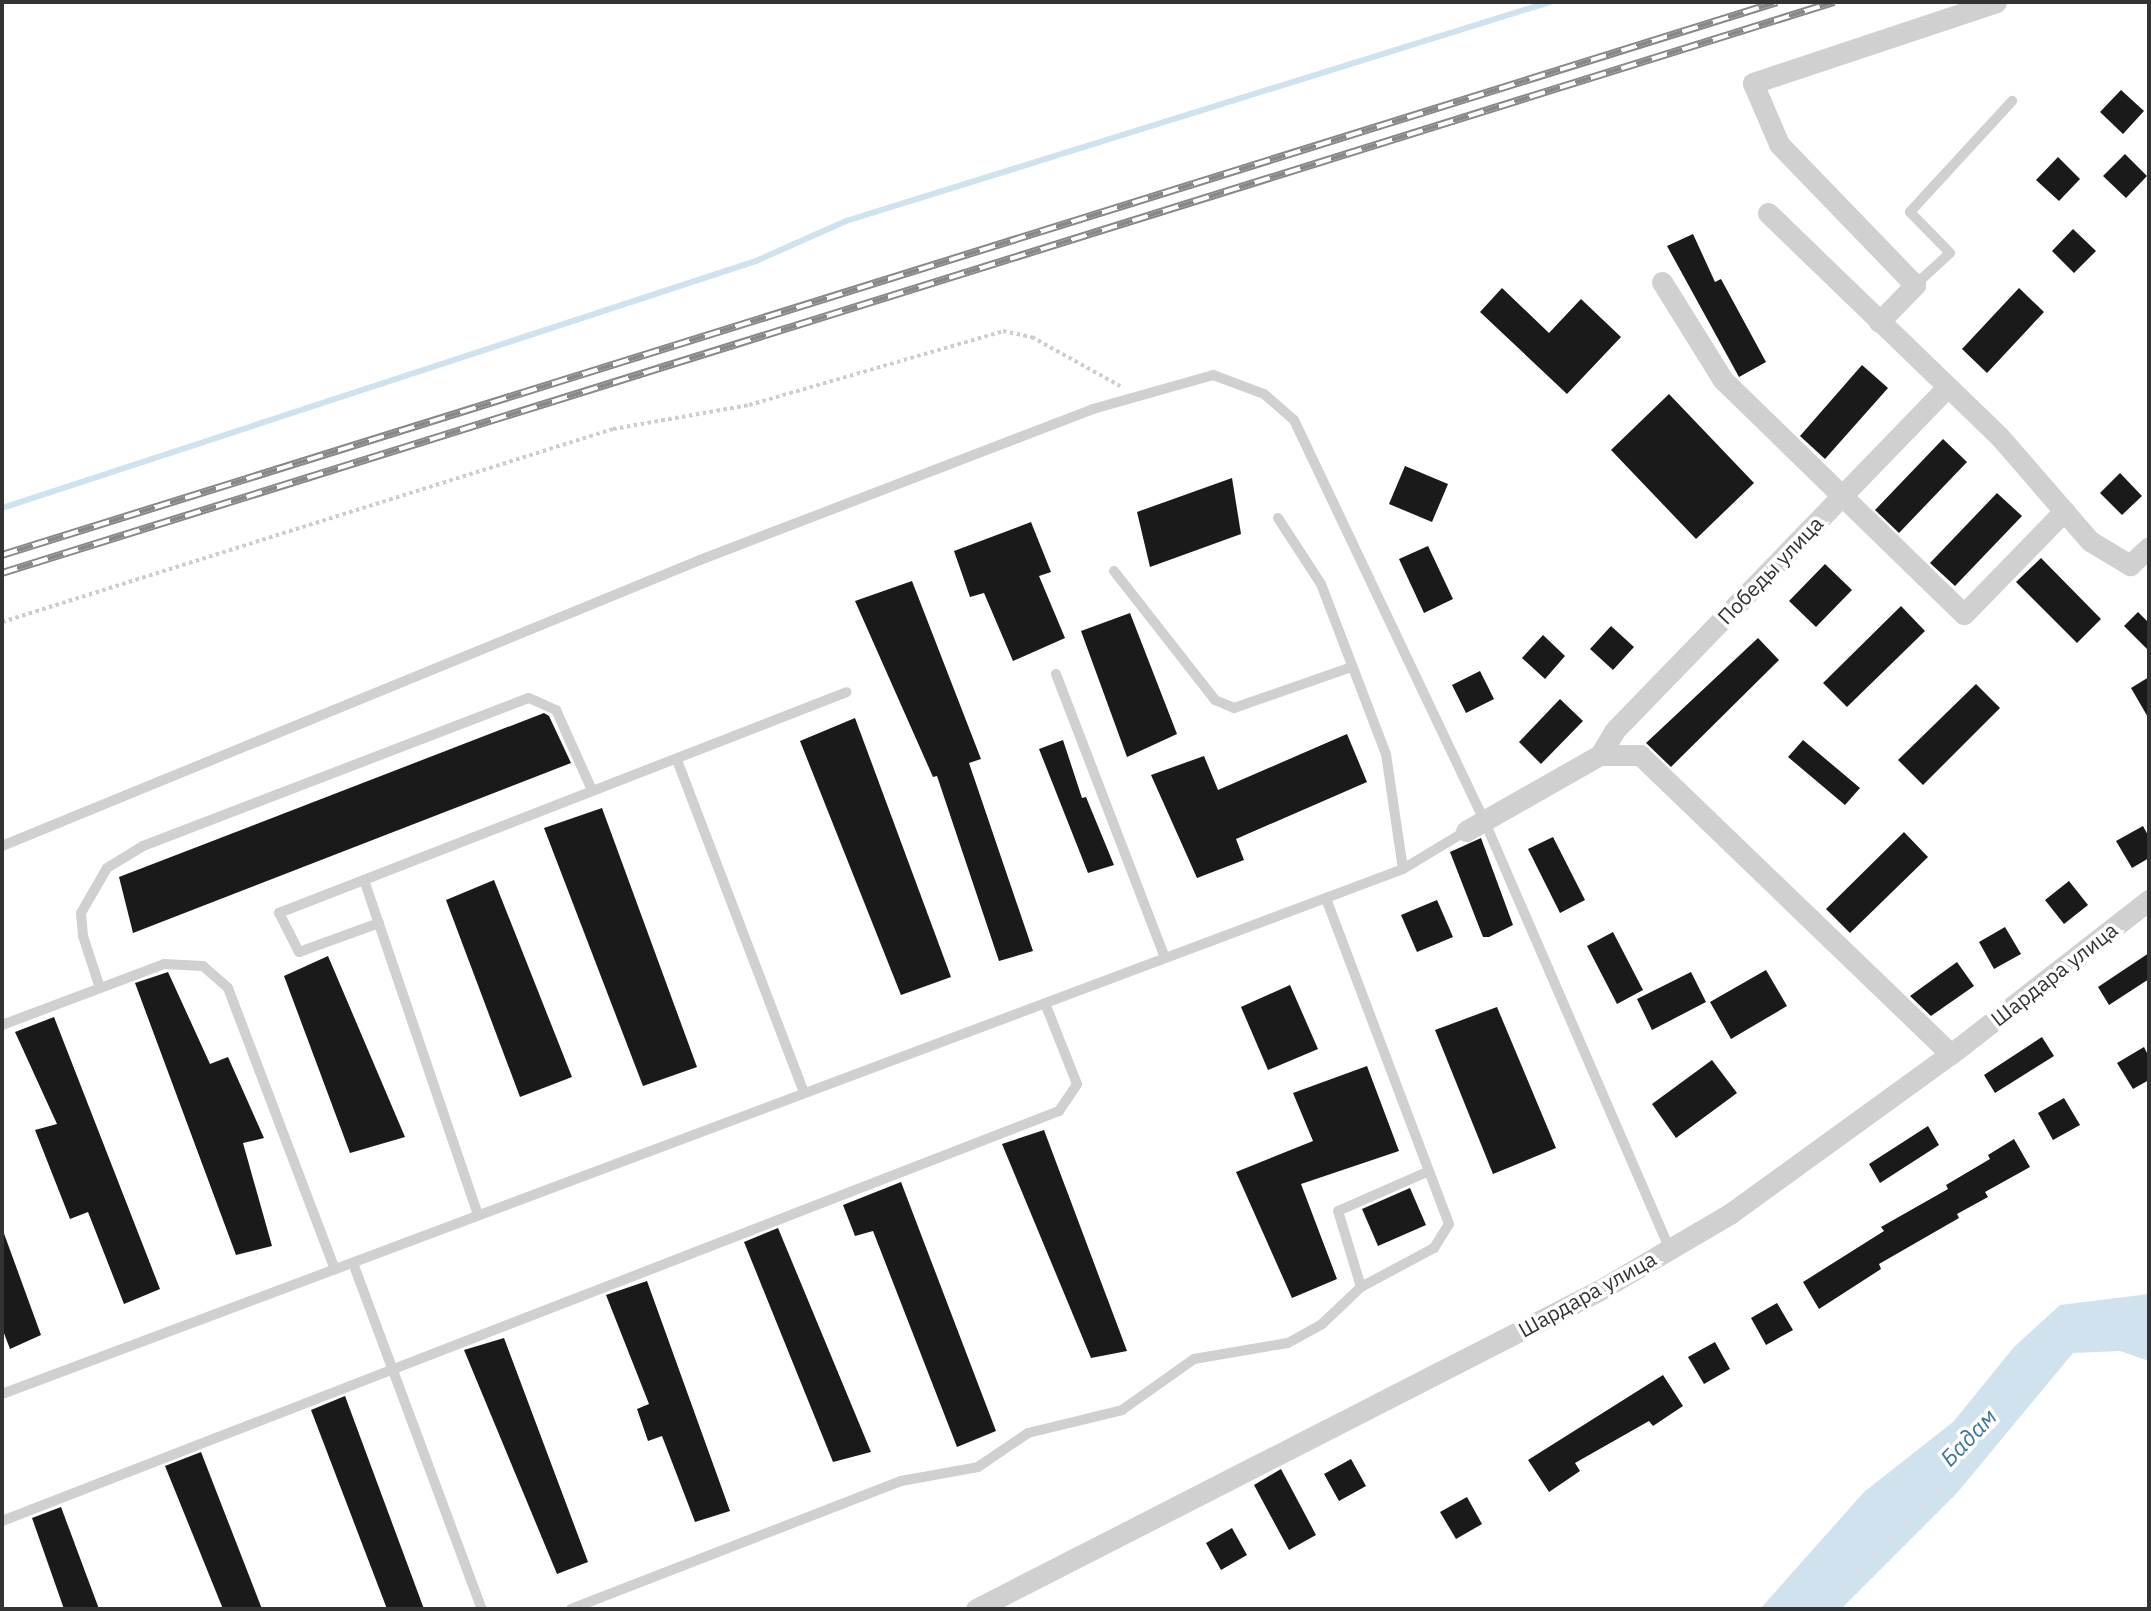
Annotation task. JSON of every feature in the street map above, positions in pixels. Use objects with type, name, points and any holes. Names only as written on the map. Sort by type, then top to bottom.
[{"type":"street","points":[[1879,322],[1915,285],[1779,144],[1753,83],[1996,2]]},
{"type":"street","points":[[1768,213],[1946,388],[1999,436],[2090,541],[2130,565],[2149,547]]},
{"type":"street","points":[[1662,282],[1723,380],[1964,614],[2064,511]]},
{"type":"street","name":"Победы улица","points":[[1600,755],[1615,730],[1946,388]]},
{"type":"street","points":[[1475,825],[1600,755],[1640,755],[1951,1054]]},
{"type":"street","name":"Шардара улица","points":[[976,1609],[1587,1297],[1731,1213],[1951,1054],[2149,900]]},
{"type":"lane","points":[[1915,285],[1950,253],[1910,212],[2012,101]]},
{"type":"lane","points":[[2,846],[700,559],[1138,396],[1213,375],[1264,394],[1294,420],[1475,825],[1670,1249]]},
{"type":"lane","points":[[1278,518],[1321,584],[1386,754],[1403,869]]},
{"type":"lane","points":[[1114,571],[1215,700],[1234,708],[1352,667]]},
{"type":"lane","points":[[1056,674],[1165,958]]},
{"type":"lane","points":[[379,923],[299,953],[279,913],[847,692]]},
{"type":"lane","points":[[100,989],[83,936],[81,913],[107,868],[143,846],[529,698],[556,710],[592,790]]},
{"type":"lane","points":[[677,760],[804,1093]]},
{"type":"lane","points":[[2,1394],[1403,869],[1475,825]]},
{"type":"lane","points":[[364,880],[478,1215]]},
{"type":"lane","points":[[571,1609],[901,1481],[978,1467],[1028,1433],[1122,1410],[1194,1359],[1288,1343],[1322,1324],[1361,1287],[1434,1248],[1450,1224],[1326,898]]},
{"type":"lane","points":[[2,1025],[164,964],[203,966],[228,988],[335,1269]]},
{"type":"lane","points":[[2,1521],[1059,1111],[1077,1084],[1045,1003]]},
{"type":"lane","points":[[1361,1287],[1338,1212],[1429,1171]]},
{"type":"lane","points":[[352,1263],[482,1609]]},
{"type":"path","points":[[2,622],[613,429],[750,405],[1003,331],[1032,337],[1138,396]]},
{"type":"water","name":"Бадам","points":[[2149,1294],[2149,1361],[2120,1351],[2073,1353],[1957,1493],[1841,1609],[1760,1609],[1864,1492],[1953,1422],[2014,1347],[2060,1305]]},
{"type":"building","points":[[2121,90],[2144,111],[2123,134],[2100,112]]},
{"type":"building","points":[[2125,154],[2147,176],[2126,198],[2103,176]]},
{"type":"building","points":[[2058,157],[2080,179],[2059,201],[2036,180]]},
{"type":"building","points":[[2073,229],[2096,251],[2074,273],[2052,251]]},
{"type":"building","points":[[1693,234],[1715,282],[1721,279],[1766,362],[1739,377],[1667,246]]},
{"type":"building","points":[[1502,288],[1549,333],[1581,299],[1621,337],[1567,394],[1480,312]]},
{"type":"building","points":[[2019,288],[2044,312],[1987,373],[1962,349]]},
{"type":"building","points":[[1862,365],[1888,388],[1825,459],[1800,436]]},
{"type":"building","points":[[1669,394],[1754,483],[1696,539],[1611,450]]},
{"type":"building","points":[[1943,439],[1967,462],[1899,533],[1875,510]]},
{"type":"building","points":[[1405,466],[1448,484],[1432,522],[1389,504]]},
{"type":"building","points":[[2120,473],[2142,496],[2122,515],[2100,493]]},
{"type":"building","points":[[1232,478],[1241,534],[1150,567],[1137,512]]},
{"type":"building","points":[[1997,493],[2022,516],[1955,586],[1930,563]]},
{"type":"building","points":[[1031,522],[1051,572],[1039,576],[1065,638],[1013,661],[984,593],[970,597],[954,551]]},
{"type":"building","points":[[1428,546],[1453,599],[1424,613],[1399,559]]},
{"type":"building","points":[[2041,558],[2101,619],[2077,643],[2016,582]]},
{"type":"building","points":[[1825,564],[1852,590],[1816,627],[1789,601]]},
{"type":"building","points":[[912,581],[981,759],[969,763],[1033,951],[999,961],[937,776],[933,777],[855,601]]},
{"type":"building","points":[[1901,606],[1925,631],[1847,707],[1823,683]]},
{"type":"building","points":[[2138,612],[2149,623],[2149,651],[2124,626]]},
{"type":"building","points":[[1130,613],[1177,734],[1127,757],[1081,631]]},
{"type":"building","points":[[1611,626],[1634,647],[1613,670],[1590,649]]},
{"type":"building","points":[[1543,635],[1565,656],[1545,679],[1522,658]]},
{"type":"building","points":[[1758,638],[1779,660],[1671,767],[1646,743]]},
{"type":"building","points":[[1480,671],[1494,699],[1466,713],[1452,685]]},
{"type":"building","points":[[2149,677],[2149,719],[2131,688]]},
{"type":"building","points":[[1976,684],[2000,708],[1923,785],[1898,760]]},
{"type":"building","points":[[1560,699],[1583,721],[1541,764],[1519,742]]},
{"type":"building","points":[[544,713],[549,716],[571,763],[133,933],[119,877]]},
{"type":"building","points":[[855,718],[951,977],[901,995],[800,741]]},
{"type":"building","points":[[1347,734],[1367,782],[1236,839],[1244,860],[1197,878],[1151,775],[1204,756],[1218,790]]},
{"type":"building","points":[[1063,740],[1082,798],[1086,797],[1114,865],[1088,873],[1039,749]]},
{"type":"building","points":[[1803,740],[1860,788],[1845,805],[1788,757]]},
{"type":"building","points":[[602,808],[697,1067],[643,1086],[544,828]]},
{"type":"building","points":[[2143,826],[2149,837],[2149,858],[2132,868],[2116,841]]},
{"type":"building","points":[[1904,832],[1928,857],[1850,933],[1826,909]]},
{"type":"building","points":[[1553,837],[1585,900],[1560,913],[1528,849]]},
{"type":"building","points":[[1481,838],[1513,925],[1489,937],[1483,937],[1450,852]]},
{"type":"building","points":[[494,880],[572,1077],[520,1097],[446,900]]},
{"type":"building","points":[[2069,881],[2088,905],[2064,924],[2045,900]]},
{"type":"building","points":[[1437,900],[1453,937],[1417,952],[1401,915]]},
{"type":"building","points":[[2005,927],[2021,954],[1994,969],[1979,942]]},
{"type":"building","points":[[1613,932],[1643,990],[1617,1004],[1587,946]]},
{"type":"building","points":[[2149,953],[2149,979],[2109,1005],[2098,987]]},
{"type":"building","points":[[328,956],[405,1137],[350,1153],[284,976]]},
{"type":"building","points":[[1957,962],[1974,986],[1931,1016],[1910,996]]},
{"type":"building","points":[[1766,970],[1787,1006],[1731,1039],[1710,1002]]},
{"type":"building","points":[[168,972],[210,1064],[228,1057],[264,1138],[243,1143],[272,1246],[236,1255],[135,983]]},
{"type":"building","points":[[1691,972],[1706,1002],[1652,1030],[1637,999]]},
{"type":"building","points":[[1290,985],[1318,1049],[1268,1070],[1241,1007]]},
{"type":"building","points":[[1497,1007],[1556,1148],[1493,1174],[1435,1030]]},
{"type":"building","points":[[54,1017],[160,1289],[124,1304],[88,1212],[70,1219],[35,1130],[57,1124],[15,1032]]},
{"type":"building","points":[[2042,1037],[2054,1056],[1995,1093],[1984,1075]]},
{"type":"building","points":[[2144,1047],[2149,1057],[2149,1080],[2133,1089],[2117,1063]]},
{"type":"building","points":[[1712,1060],[1737,1093],[1676,1138],[1652,1104]]},
{"type":"building","points":[[1367,1066],[1399,1151],[1301,1184],[1337,1279],[1292,1298],[1236,1172],[1313,1141],[1293,1093]]},
{"type":"building","points":[[2064,1098],[2080,1125],[2053,1140],[2038,1113]]},
{"type":"building","points":[[1928,1126],[1939,1145],[1880,1183],[1869,1164]]},
{"type":"building","points":[[1044,1130],[1127,1351],[1091,1358],[1002,1144]]},
{"type":"building","points":[[2014,1139],[2030,1167],[1985,1192],[1988,1197],[1957,1214],[1959,1218],[1879,1264],[1881,1269],[1819,1309],[1803,1282],[1884,1231],[1881,1227],[1948,1189],[1946,1185],[1990,1159],[1988,1155]]},
{"type":"building","points":[[901,1182],[996,1431],[957,1447],[873,1231],[855,1236],[843,1205]]},
{"type":"building","points":[[1410,1188],[1426,1225],[1378,1246],[1362,1209]]},
{"type":"building","points":[[2,1228],[41,1335],[10,1349],[2,1328]]},
{"type":"building","points":[[778,1228],[871,1452],[833,1462],[744,1242]]},
{"type":"building","points":[[647,1281],[730,1511],[695,1522],[662,1436],[648,1441],[637,1409],[649,1404],[606,1295]]},
{"type":"building","points":[[1777,1303],[1793,1330],[1766,1345],[1751,1318]]},
{"type":"building","points":[[504,1338],[588,1562],[557,1574],[464,1350]]},
{"type":"building","points":[[1715,1342],[1730,1369],[1704,1384],[1688,1357]]},
{"type":"building","points":[[1663,1375],[1683,1406],[1653,1426],[1649,1421],[1575,1463],[1580,1471],[1549,1492],[1528,1460]]},
{"type":"building","points":[[345,1396],[424,1609],[387,1609],[311,1410]]},
{"type":"building","points":[[201,1452],[262,1609],[223,1609],[165,1466]]},
{"type":"building","points":[[1351,1459],[1366,1486],[1339,1501],[1324,1474]]},
{"type":"building","points":[[1281,1469],[1316,1535],[1289,1550],[1254,1485]]},
{"type":"building","points":[[1467,1497],[1482,1524],[1456,1539],[1440,1512]]},
{"type":"building","points":[[61,1507],[99,1609],[64,1609],[32,1518]]},
{"type":"building","points":[[1232,1528],[1247,1555],[1221,1570],[1206,1543]]},
{"type":"waterway","points":[[2,508],[756,261],[846,221],[1550,2]]},
{"type":"railway","points":[[2,555],[1777,2]]},
{"type":"railway","points":[[2,573],[1834,2]]}]
